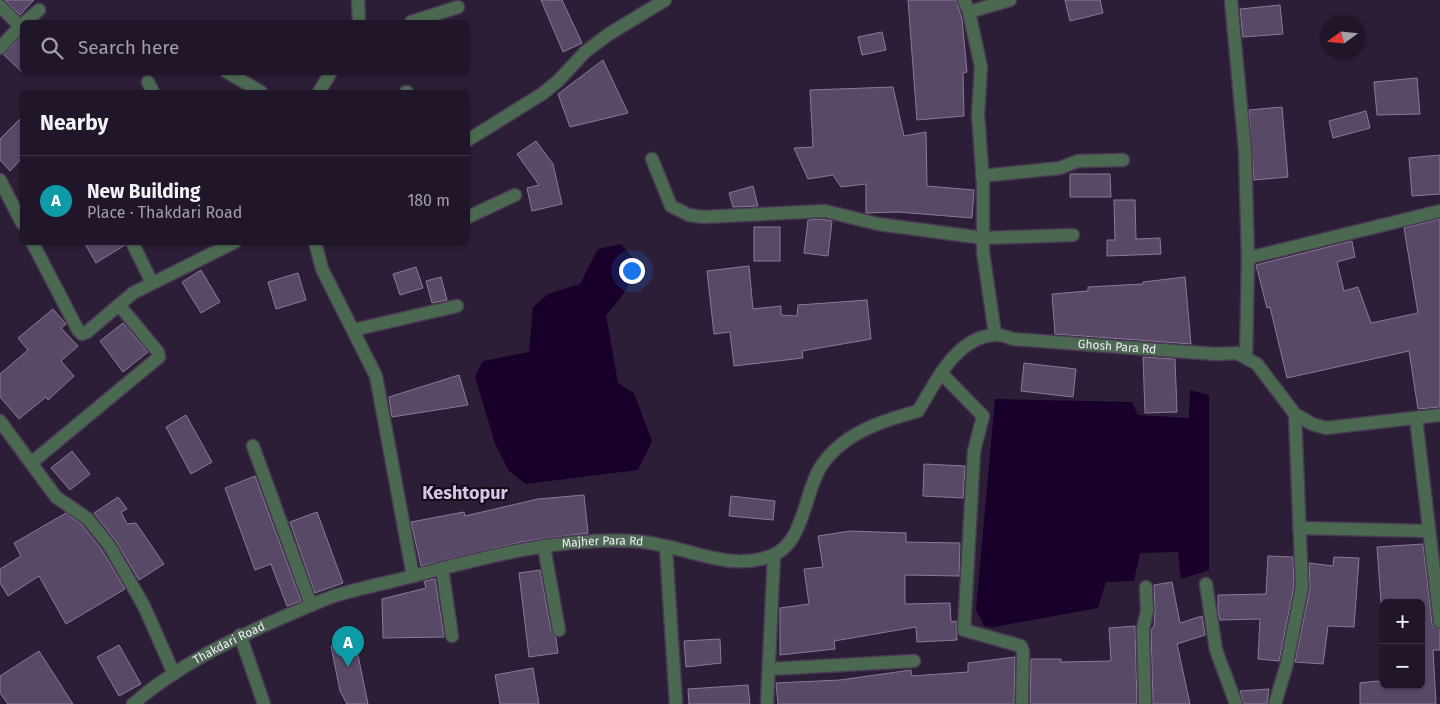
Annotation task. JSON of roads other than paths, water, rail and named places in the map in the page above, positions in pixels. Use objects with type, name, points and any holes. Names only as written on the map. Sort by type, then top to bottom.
[{"type":"street","points":[[358,0],[359,20]]},
{"type":"street","points":[[470,139],[542,94],[586,52],[609,34],[665,0]]},
{"type":"street","points":[[1010,0],[966,6],[981,67],[978,114],[982,176],[983,252],[995,334],[974,340],[954,356],[941,373],[983,416],[974,452],[962,622],[964,630],[1021,646],[1023,652],[1022,704]]},
{"type":"street","points":[[1231,0],[1245,150],[1248,258],[1246,358]]},
{"type":"street","points":[[0,6],[20,22]]},
{"type":"street","points":[[417,20],[458,7]]},
{"type":"street","points":[[28,20],[39,10]]},
{"type":"street","points":[[0,48],[20,27]]},
{"type":"street","points":[[232,75],[258,90]]},
{"type":"street","points":[[321,90],[329,75]]},
{"type":"street","points":[[652,159],[671,206],[688,215],[702,217],[825,210],[878,224],[983,238],[1073,235]]},
{"type":"street","points":[[982,176],[1060,168],[1078,161],[1123,160]]},
{"type":"street","points":[[0,180],[20,219]]},
{"type":"street","points":[[470,216],[515,196]]},
{"type":"street","points":[[1248,258],[1440,211]]},
{"type":"street","points":[[34,245],[78,330],[82,334],[87,332],[133,293],[230,245]]},
{"type":"street","points":[[134,245],[152,282]]},
{"type":"street","points":[[315,245],[322,269],[376,376],[412,576]]},
{"type":"street","points":[[31,463],[159,357],[158,352],[119,305]]},
{"type":"street","points":[[353,330],[457,306]]},
{"type":"street","name":"Ghosh Para Rd","points":[[995,334],[1013,339],[1207,354],[1237,353],[1257,364],[1295,414],[1312,424],[1326,428],[1440,415]]},
{"type":"street","name":"Majher Para Rd","points":[[334,596],[442,568],[544,547],[574,543],[636,541],[710,558],[748,562],[774,555],[795,536],[820,469],[840,444],[881,421],[918,411],[941,373]]},
{"type":"street","points":[[1275,704],[1286,668],[1302,586],[1295,414]]},
{"type":"street","points":[[1416,418],[1429,531],[1437,565],[1440,622]]},
{"type":"street","points":[[0,422],[56,497],[88,519],[108,545],[144,606],[174,674]]},
{"type":"street","points":[[253,446],[311,605]]},
{"type":"street","points":[[1299,528],[1429,531]]},
{"type":"street","points":[[544,547],[559,630]]},
{"type":"street","points":[[666,548],[676,704]]},
{"type":"street","points":[[766,704],[774,555]]},
{"type":"street","points":[[442,568],[452,636]]},
{"type":"street","points":[[1206,584],[1216,650],[1236,704]]},
{"type":"street","points":[[1145,704],[1143,629],[1147,611],[1146,587]]},
{"type":"street","name":"Thakdari Road","points":[[133,704],[152,687],[240,635],[334,596]]},
{"type":"street","points":[[240,635],[264,704]]},
{"type":"street","points":[[769,669],[914,661]]},
{"type":"place","name":"New Building","points":[[348,667]]},
{"type":"district","name":"Keshtopur","points":[[465,493]]}]
